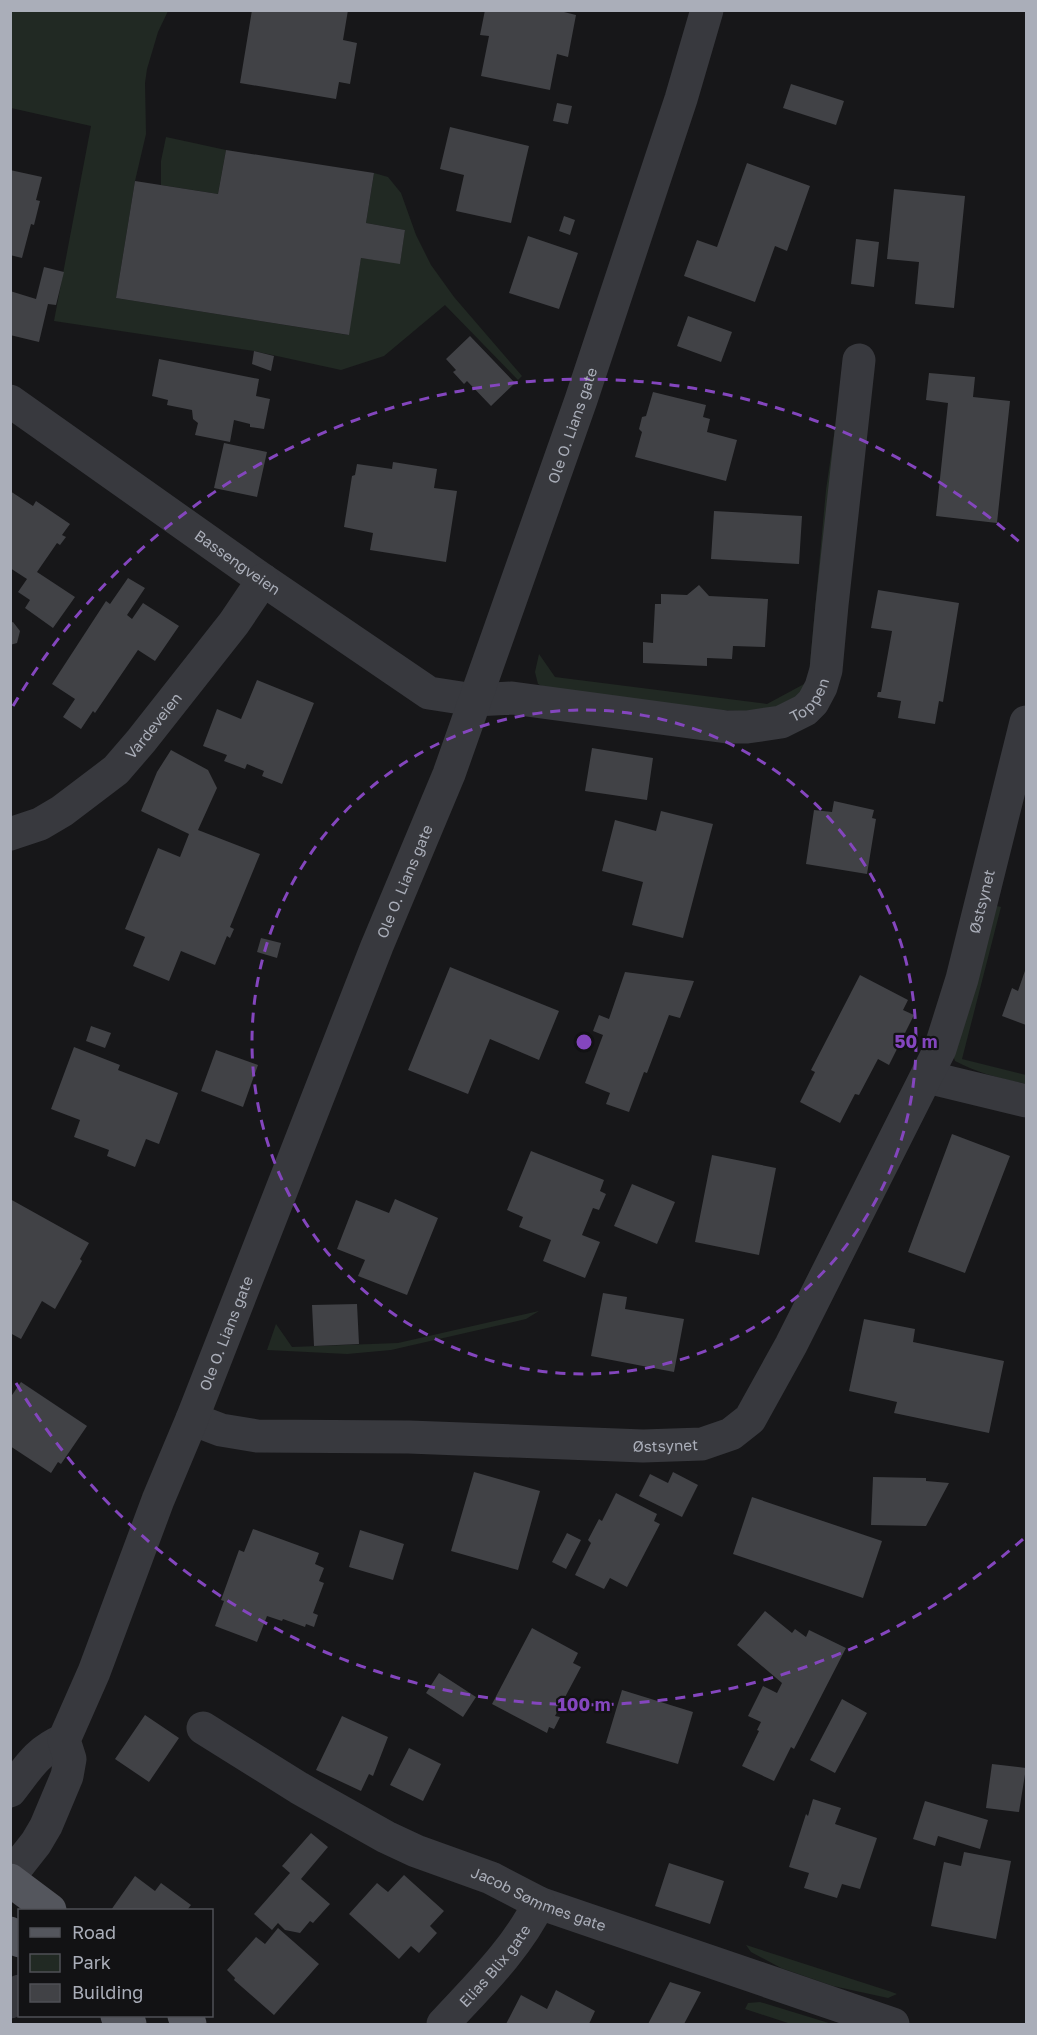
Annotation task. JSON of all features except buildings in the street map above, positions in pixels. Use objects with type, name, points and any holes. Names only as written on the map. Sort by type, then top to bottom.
[{"type":"main road","points":[[10,1878],[48,1909]]},
{"type":"street","name":"Ole O. Lians gate","points":[[64,1740],[94,1672],[158,1500],[192,1419],[368,968],[448,774],[581,400],[681,99],[707,10]]},
{"type":"street","name":"Toppen","points":[[474,700],[512,698],[727,727],[747,727],[781,722],[805,710],[813,702],[826,670],[859,360]]},
{"type":"street","name":"Bassengveien","points":[[10,401],[263,580],[429,693],[474,700]]},
{"type":"street","name":"Vardeveien","points":[[10,834],[40,824],[62,811],[116,770],[234,622],[263,580]]},
{"type":"street","name":"Østsynet","points":[[192,1419],[220,1430],[257,1436],[409,1437],[644,1446],[702,1444],[730,1434],[750,1419],[940,1049],[959,989],[1026,722]]},
{"type":"street","points":[[927,1077],[1026,1101]]},
{"type":"street","name":"Jacob Sømmes gate","points":[[203,1728],[299,1788],[386,1837],[416,1851],[491,1878],[539,1903],[893,2025]]},
{"type":"street","points":[[10,1791],[37,1755],[64,1740],[70,1759],[67,1776],[46,1826],[10,1878]]},
{"type":"street","name":"Elias Blix gate","points":[[443,2025],[502,1958],[530,1922],[539,1903]]},
{"type":"green space","points":[[11,11],[168,11],[158,32],[147,69],[146,134],[135,181],[116,298],[348,335],[361,258],[400,263],[405,230],[366,223],[374,173],[388,177],[401,193],[416,235],[431,265],[454,297],[522,376],[518,380],[445,305],[384,356],[341,370],[254,351],[54,321],[91,126],[11,108]]},
{"type":"green space","points":[[166,137],[226,150],[218,194],[161,185],[161,161]]},
{"type":"green space","points":[[836,421],[813,680],[789,706],[758,712],[699,709],[552,691],[538,684],[535,672],[539,654],[555,677],[767,704],[806,683],[809,674],[826,490]]},
{"type":"green space","points":[[993,905],[1001,907],[962,1059],[1026,1075],[1026,1084],[972,1069],[955,1061],[953,1055]]},
{"type":"green space","points":[[539,1311],[526,1319],[391,1350],[347,1354],[267,1350],[276,1324],[292,1347],[398,1343]]},
{"type":"green space","points":[[746,1945],[897,1994],[888,1998],[833,1986],[781,1968],[751,1952]]},
{"type":"green space","points":[[760,2002],[832,2024],[791,2024],[745,2009],[748,2003]]}]
